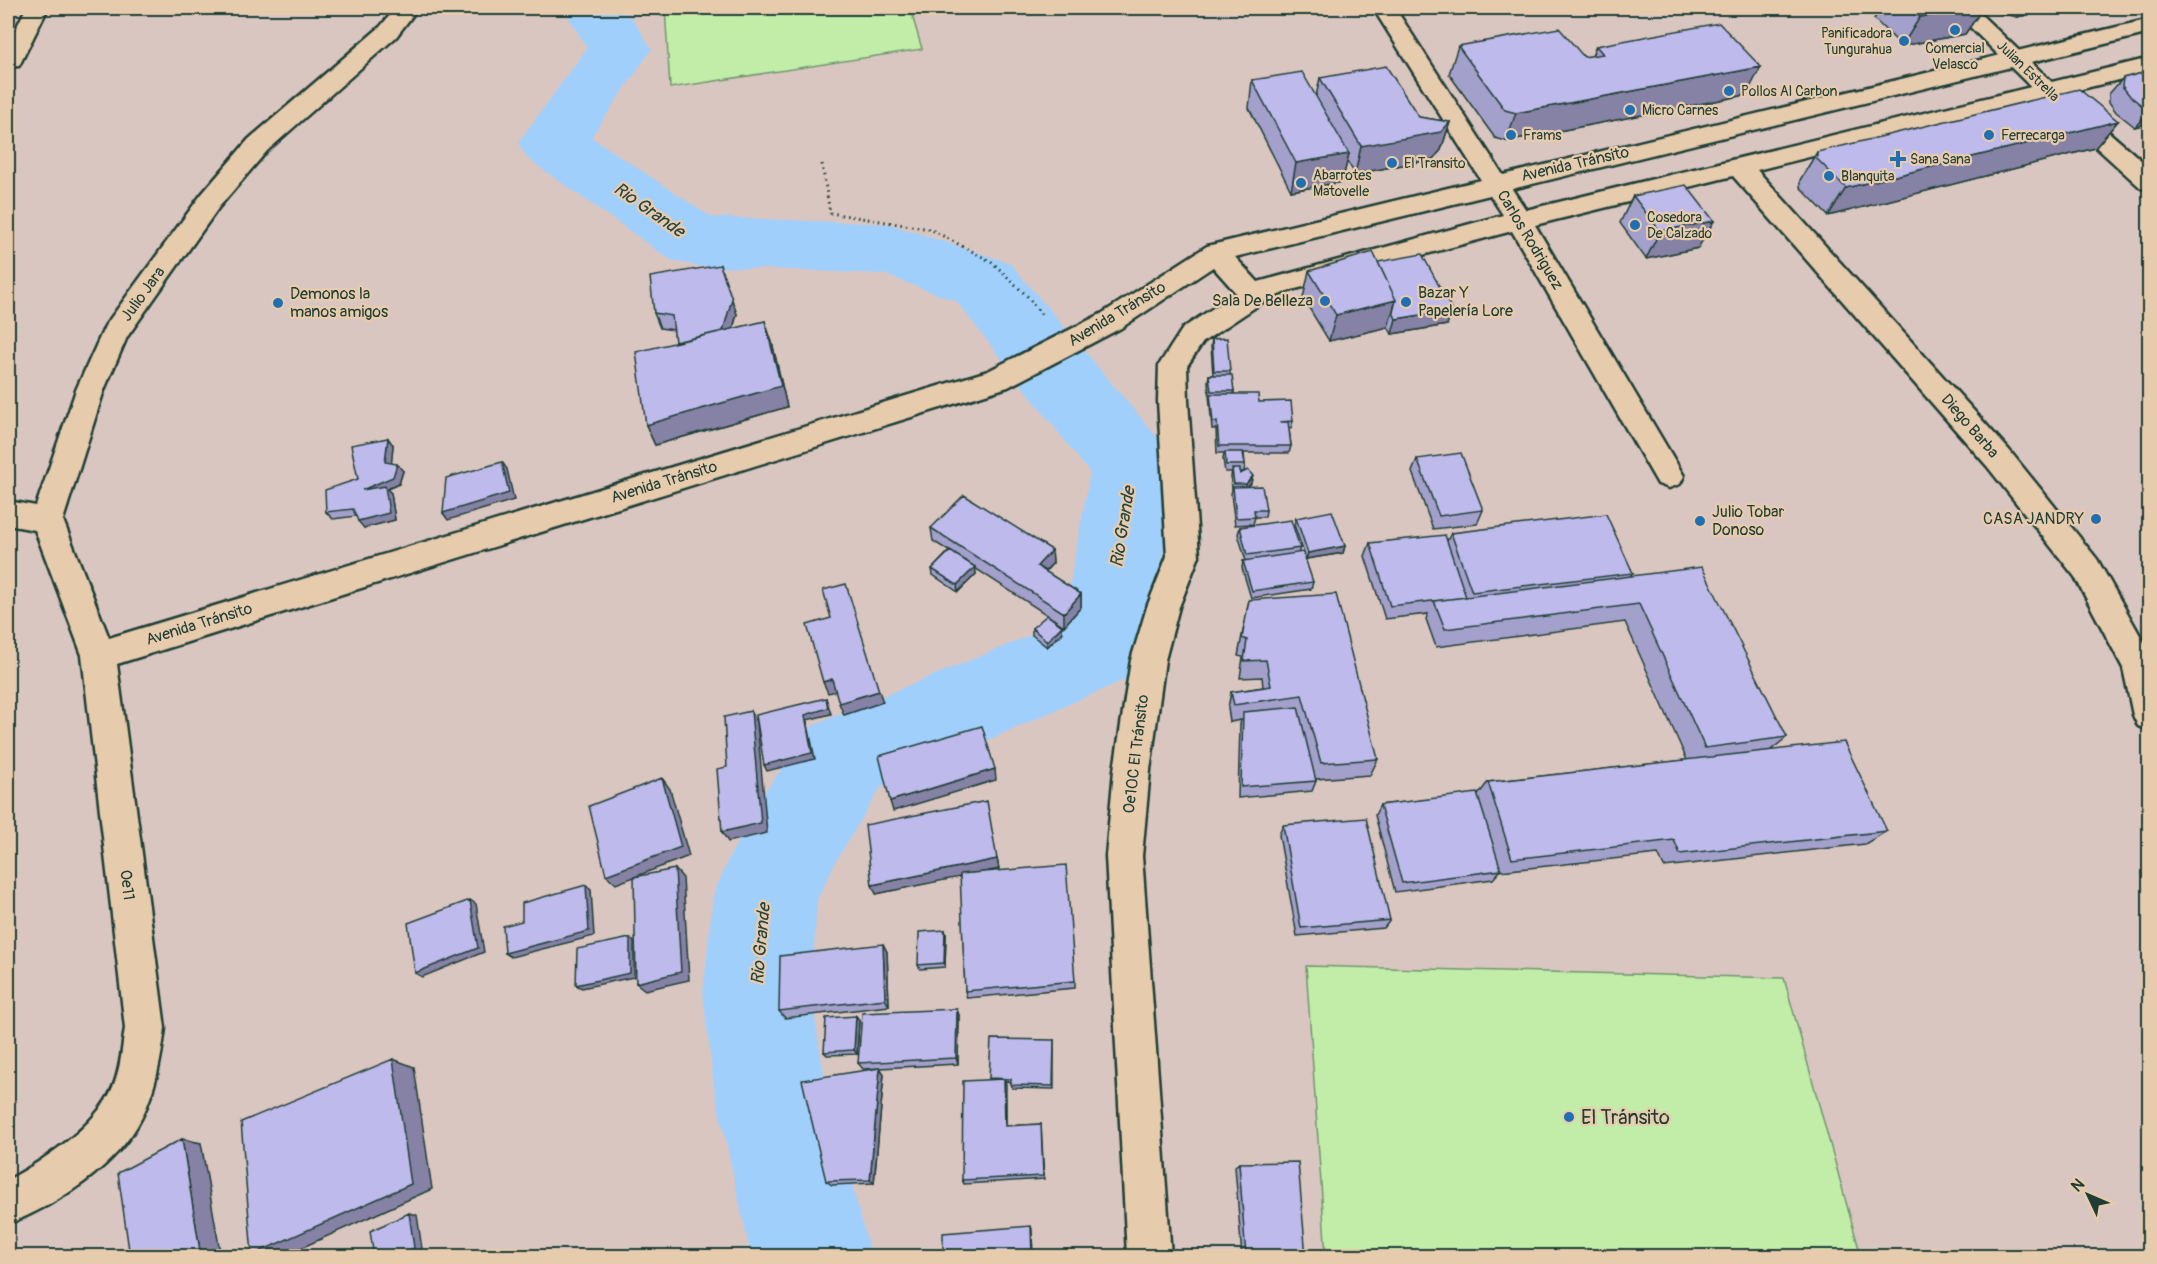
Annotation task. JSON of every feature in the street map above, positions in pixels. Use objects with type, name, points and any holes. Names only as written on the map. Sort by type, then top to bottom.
[{"type":"street","points":[[11,61],[37,8]]},
{"type":"street","name":"Julio Jara","points":[[47,520],[90,390],[115,333],[210,201],[258,145],[388,32],[407,8]]},
{"type":"street","name":"Carlos Rodriguez","points":[[1384,8],[1519,220],[1670,476]]},
{"type":"street","name":"Julian Estrella","points":[[1962,8],[2049,92],[2150,182]]},
{"type":"street","name":"Avenida Tránsito","points":[[99,655],[998,379],[1111,321],[1216,253],[1495,183],[2150,26]]},
{"type":"street","points":[[1216,253],[1254,294],[1280,284],[1519,220],[2049,92],[2150,65]]},
{"type":"street","name":"Diego Barba","points":[[1740,167],[1998,458],[2086,568],[2139,666],[2150,716]]},
{"type":"street","name":"Oe10C El Tránsito","points":[[1149,1257],[1124,856],[1132,770],[1148,660],[1163,607],[1183,556],[1173,401],[1173,365],[1193,335],[1254,294]]},
{"type":"street","points":[[8,513],[47,520],[99,655]]},
{"type":"street","name":"Oe11","points":[[8,1203],[33,1190],[84,1155],[122,1112],[139,1070],[145,1028],[99,655]]},
{"type":"path","points":[[822,164],[830,213],[930,229],[992,262],[1028,297],[1065,344]]},
{"type":"green space","points":[[665,8],[910,8],[922,49],[670,88]]},
{"type":"green space","name":"El Tránsito","points":[[1306,966],[1784,978],[1861,1256],[1326,1256]]},
{"type":"building","points":[[1909,8],[1974,8],[1920,17]]},
{"type":"building","points":[[1719,23],[1761,67],[1516,113],[1505,110],[1458,46],[1559,28],[1584,57],[1603,54],[1596,46]]},
{"type":"building","points":[[1386,66],[1419,117],[1450,122],[1441,132],[1361,146],[1320,78]]},
{"type":"building","points":[[2150,71],[2149,111],[2130,96],[2122,86],[2123,78]]},
{"type":"building","points":[[1302,72],[1349,154],[1296,163],[1252,80]]},
{"type":"building","points":[[2079,89],[2118,121],[1846,188],[1817,159],[1817,152]]},
{"type":"building","points":[[1686,185],[1714,221],[1660,231],[1633,196]]},
{"type":"building","points":[[1373,252],[1396,300],[1336,315],[1309,271]]},
{"type":"building","points":[[1422,254],[1452,310],[1396,319],[1393,312],[1396,300],[1378,262]]},
{"type":"building","points":[[720,265],[732,299],[723,331],[675,342],[672,316],[654,313],[650,277]]},
{"type":"building","points":[[765,321],[781,386],[646,425],[636,352]]},
{"type":"building","points":[[1227,338],[1230,371],[1214,371],[1212,339]]},
{"type":"building","points":[[1209,375],[1232,375],[1234,391],[1211,391]]},
{"type":"building","points":[[1210,394],[1258,394],[1259,402],[1291,401],[1293,421],[1280,422],[1288,422],[1291,446],[1219,446],[1217,422],[1213,422]]},
{"type":"building","points":[[388,438],[385,462],[397,464],[393,477],[362,490],[385,486],[389,513],[358,521],[353,509],[326,512],[325,490],[358,479],[351,445]]},
{"type":"building","points":[[1225,452],[1243,452],[1245,465],[1226,465]]},
{"type":"building","points":[[1461,453],[1483,510],[1439,516],[1417,459]]},
{"type":"building","points":[[502,462],[509,493],[443,513],[446,478]]},
{"type":"building","points":[[1232,469],[1240,469],[1240,474],[1248,470],[1253,476],[1246,484],[1234,484]]},
{"type":"building","points":[[1262,486],[1266,510],[1254,510],[1255,517],[1236,518],[1233,487]]},
{"type":"building","points":[[964,495],[1052,550],[1037,566],[1081,594],[1064,613],[931,528]]},
{"type":"building","points":[[1332,511],[1345,546],[1308,553],[1296,518]]},
{"type":"building","points":[[1606,514],[1633,573],[1472,592],[1451,533]]},
{"type":"building","points":[[1291,520],[1300,548],[1247,555],[1240,527]]},
{"type":"building","points":[[1445,535],[1466,597],[1390,606],[1370,543]]},
{"type":"building","points":[[950,551],[975,567],[957,585],[932,569]]},
{"type":"building","points":[[1303,552],[1313,582],[1252,591],[1243,561]]},
{"type":"building","points":[[1702,567],[1787,737],[1705,748],[1639,604],[1445,629],[1434,601]]},
{"type":"building","points":[[846,584],[879,691],[839,703],[832,679],[823,682],[807,625],[831,618],[823,590]]},
{"type":"building","points":[[1336,594],[1378,759],[1321,763],[1302,695],[1234,705],[1231,692],[1271,686],[1266,660],[1244,661],[1247,640],[1242,638],[1249,600]]},
{"type":"building","points":[[1047,615],[1062,626],[1047,641],[1032,628]]},
{"type":"building","points":[[826,698],[828,708],[805,715],[812,753],[764,765],[756,715]]},
{"type":"building","points":[[1298,707],[1316,781],[1241,787],[1243,712]]},
{"type":"building","points":[[751,711],[761,823],[722,832],[717,769],[727,767],[724,717]]},
{"type":"building","points":[[982,726],[995,769],[890,801],[879,756]]},
{"type":"building","points":[[1844,742],[1887,831],[1680,854],[1674,840],[1512,859],[1488,782]]},
{"type":"building","points":[[662,778],[681,847],[606,875],[589,806]]},
{"type":"building","points":[[1477,793],[1501,870],[1402,883],[1380,805]]},
{"type":"building","points":[[987,801],[997,859],[872,885],[865,825]]},
{"type":"building","points":[[1366,818],[1390,920],[1301,928],[1283,825]]},
{"type":"building","points":[[1066,865],[1075,981],[965,991],[960,874]]},
{"type":"building","points":[[675,869],[681,972],[636,983],[634,877]]},
{"type":"building","points":[[586,885],[589,931],[505,953],[503,926],[522,921],[522,903]]},
{"type":"building","points":[[470,900],[478,948],[415,973],[408,923]]},
{"type":"building","points":[[945,930],[944,963],[918,965],[919,932]]},
{"type":"building","points":[[630,938],[630,973],[576,985],[577,949]]},
{"type":"building","points":[[883,944],[885,999],[779,1011],[780,956]]},
{"type":"building","points":[[957,1009],[956,1058],[858,1063],[862,1013]]},
{"type":"building","points":[[856,1016],[854,1050],[824,1052],[826,1018]]},
{"type":"building","points":[[991,1039],[1054,1040],[1053,1086],[1011,1085],[1011,1079],[989,1078]]},
{"type":"building","points":[[393,1059],[411,1184],[252,1255],[241,1122]]},
{"type":"building","points":[[880,1068],[870,1180],[826,1181],[802,1080]]},
{"type":"building","points":[[1004,1079],[1005,1126],[1041,1124],[1043,1176],[962,1180],[963,1081]]},
{"type":"building","points":[[182,1139],[201,1257],[130,1257],[118,1173]]},
{"type":"building","points":[[1298,1162],[1306,1257],[1246,1257],[1239,1163]]},
{"type":"building","points":[[409,1213],[414,1248],[395,1257],[374,1257],[370,1231]]},
{"type":"building","points":[[1031,1226],[1032,1257],[943,1257],[943,1233]]},
{"type":"waterway","name":"Rio Grande","points":[[594,8],[620,49],[552,143],[695,241],[889,249],[983,282],[1133,467],[1105,646],[847,756],[800,827],[765,896],[757,994],[770,1087],[811,1256]]},
{"type":"place","name":"Comercial Velasco","points":[[1955,30]]},
{"type":"place","name":"Panificadora Tungurahua","points":[[1904,41]]},
{"type":"place","name":"Pollos Al Carbon","points":[[1729,91]]},
{"type":"place","name":"Micro Carnes","points":[[1630,110]]},
{"type":"place","name":"Frams","points":[[1511,135]]},
{"type":"place","name":"Ferrecarga","points":[[1989,135]]},
{"type":"place","name":"Sana Sana","points":[[1898,159]]},
{"type":"place","name":"El Transito","points":[[1392,163]]},
{"type":"place","name":"Blanquita","points":[[1829,176]]},
{"type":"place","name":"Abarrotes Matovelle","points":[[1301,183]]},
{"type":"place","name":"Cosedora De Calzado","points":[[1635,225]]},
{"type":"place","name":"Sala De Belleza","points":[[1325,301]]},
{"type":"place","name":"Bazar Y Papelería Lore","points":[[1406,302]]},
{"type":"place","name":"Demonos la manos amigos","points":[[278,303]]},
{"type":"place","name":"CASA JANDRY","points":[[2096,519]]},
{"type":"place","name":"Julio Tobar Donoso","points":[[1700,521]]},
{"type":"place","name":"El Tránsito","points":[[1569,1117]]}]
